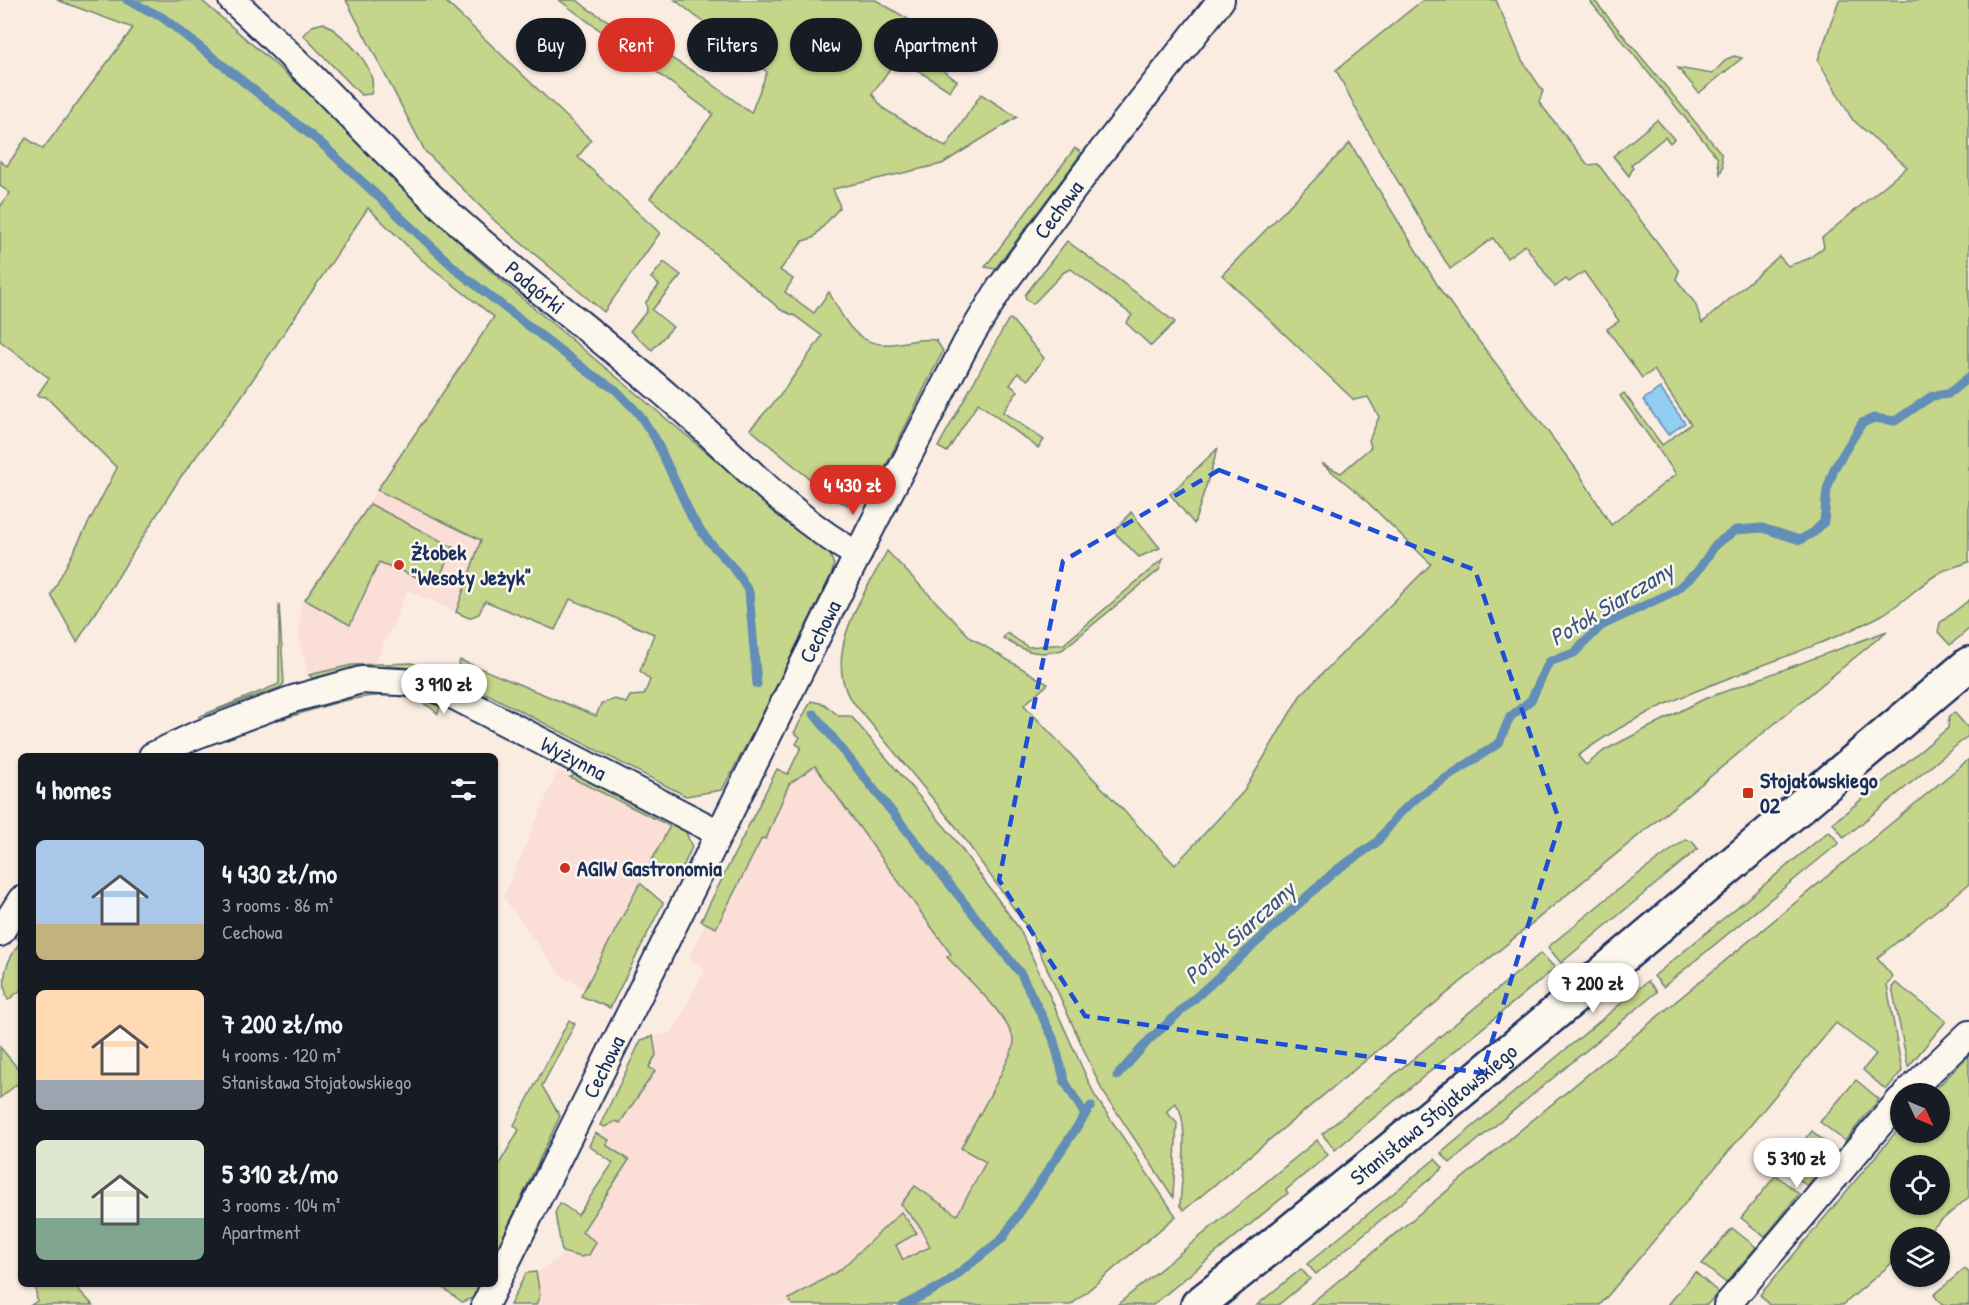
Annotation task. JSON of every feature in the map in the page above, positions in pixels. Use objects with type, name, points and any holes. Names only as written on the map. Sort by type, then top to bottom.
[{"type":"street","name":"Podgórki","points":[[232,0],[280,42],[440,205],[510,269],[643,374],[776,494],[818,528],[858,555]]},
{"type":"street","name":"Cechowa","points":[[498,1279],[858,555],[967,342],[995,296],[1098,156],[1221,0]]},
{"type":"street","name":"Stanisława Stojałowskiego","points":[[1198,1305],[1302,1222],[1752,849],[1969,664]]},
{"type":"street","name":"Wyżynna","points":[[158,753],[194,736],[331,687],[361,680],[418,683],[452,695],[719,833]]},
{"type":"street","points":[[0,933],[18,905]]},
{"type":"street","points":[[1918,1083],[1969,1034]]},
{"type":"street","points":[[1727,1305],[1890,1112]]},
{"type":"street","name":"Cechowa","points":[[485,1305],[494,1287]]},
{"type":"highlighted area","points":[[1219,470],[1475,570],[1560,823],[1482,1073],[1085,1016],[999,880],[1063,561]]},
{"type":"shaded area","name":"Żłobek \"Wesoły Jeżyk\"","points":[[377,490],[481,540],[456,612],[408,590],[374,665],[352,665],[309,675],[300,645],[300,605]]},
{"type":"shaded area","points":[[800,737],[1046,1068],[964,1221],[930,1247],[821,1305],[517,1305],[529,1279],[559,1257],[618,1166],[596,1145],[649,1037],[672,1033],[705,969],[688,958],[782,771],[788,774],[801,747],[796,744]]},
{"type":"shaded area","points":[[558,770],[670,826],[585,988],[561,976],[503,897]]},
{"type":"green space","points":[[57,0],[201,0],[313,97],[476,258],[759,496],[828,549],[834,565],[832,573],[756,727],[722,790],[686,796],[454,677],[460,660],[596,716],[601,704],[615,699],[626,703],[630,696],[644,695],[650,680],[640,671],[654,634],[570,599],[555,630],[485,601],[479,614],[469,618],[456,612],[481,540],[377,490],[494,317],[422,260],[368,208],[239,400],[180,478],[77,642],[51,595],[117,468],[46,397],[37,396],[49,378],[0,341],[0,207],[10,193],[0,186],[0,161],[7,166],[26,138],[43,149],[133,28]]},
{"type":"green space","points":[[346,0],[444,0],[516,69],[516,72],[520,72],[591,140],[578,157],[660,233],[604,312],[496,222],[425,151]]},
{"type":"green space","points":[[559,0],[577,0],[603,18],[598,18],[598,29]]},
{"type":"green space","points":[[675,0],[876,0],[906,18],[874,18],[874,72],[888,72],[872,94],[884,109],[946,147],[981,94],[1017,117],[942,164],[833,189],[840,207],[813,238],[803,241],[780,270],[793,279],[785,292],[814,313],[829,292],[848,324],[863,339],[885,344],[936,340],[943,351],[876,485],[869,482],[856,501],[848,505],[834,499],[750,429],[779,397],[822,336],[795,316],[781,310],[650,198],[713,114],[656,72],[675,72],[675,60],[687,68],[687,72],[695,72],[703,77],[751,113],[767,72],[778,72],[778,18],[698,18]]},
{"type":"green space","points":[[1423,0],[1496,0],[1522,60],[1543,91],[1539,102],[1588,165],[1598,164],[1679,271],[1676,279],[1695,303],[1702,323],[1779,256],[1788,266],[1808,259],[1824,247],[1822,238],[1907,167],[1852,119],[1818,60],[1839,0],[1969,0],[1969,562],[1939,573],[1880,616],[1804,650],[1726,679],[1649,712],[1613,732],[1578,756],[1586,765],[1605,750],[1702,700],[1887,631],[1184,1210],[1180,1206],[1184,1136],[1180,1111],[1175,1103],[1166,1112],[1177,1123],[1173,1197],[1102,1090],[1031,933],[956,827],[849,697],[843,678],[841,660],[844,641],[859,603],[887,551],[971,638],[1048,684],[1024,705],[1175,865],[1244,791],[1300,696],[1431,564],[1358,493],[1321,463],[1341,473],[1371,447],[1369,440],[1379,417],[1368,397],[1354,400],[1222,275],[1350,143],[1443,294],[1577,470],[1611,525],[1676,474],[1620,396],[1624,393],[1662,445],[1691,424],[1654,370],[1642,378],[1607,329],[1619,321],[1584,272],[1569,282],[1566,279],[1555,287],[1525,245],[1507,258],[1493,238],[1450,269],[1366,128],[1336,70]]},
{"type":"green space","points":[[1589,0],[1594,0],[1721,153],[1723,167],[1720,174],[1717,157]]},
{"type":"green space","points":[[324,23],[350,44],[365,63],[370,73],[371,94],[361,95],[303,35],[312,26]]},
{"type":"green space","points":[[1734,56],[1742,58],[1699,93],[1678,68],[1712,74],[1727,59]]},
{"type":"green space","points":[[920,72],[945,72],[957,81],[950,91]]},
{"type":"green space","points":[[1657,120],[1674,139],[1670,143],[1665,137],[1631,165],[1633,168],[1629,176],[1613,156]]},
{"type":"green space","points":[[1075,148],[1082,153],[995,269],[985,267]]},
{"type":"green space","points":[[1067,241],[1175,322],[1151,346],[1126,323],[1132,315],[1071,269],[1064,272],[1033,304],[1026,299],[1025,295]]},
{"type":"green space","points":[[664,262],[681,275],[652,310],[673,327],[652,350],[630,331],[647,311],[646,302],[659,285],[651,278]]},
{"type":"green space","points":[[1011,319],[1044,358],[1028,380],[1018,373],[1010,385],[1018,391],[1003,412],[1044,440],[1038,448],[978,403],[947,452],[938,447],[1008,320]]},
{"type":"green space","points":[[1218,448],[1194,524],[1170,494]]},
{"type":"green space","points":[[370,504],[453,547],[436,585],[379,562],[350,625],[305,600]]},
{"type":"green space","points":[[1131,512],[1160,548],[1139,557],[1114,532]]},
{"type":"green space","points":[[1163,559],[1159,570],[1062,650],[1045,653],[1031,652],[1003,638],[1007,633],[1028,647],[1064,644]]},
{"type":"green space","points":[[1969,600],[1969,629],[1950,645],[1938,632],[1940,623]]},
{"type":"green space","points":[[279,604],[284,683],[281,687],[198,717],[279,684]]},
{"type":"green space","points":[[412,663],[424,668],[421,670],[380,667],[353,669],[312,678],[309,675],[352,665]]},
{"type":"green space","points":[[402,691],[441,703],[438,714],[422,703],[404,697],[384,695],[362,697],[283,719],[286,714],[357,693]]},
{"type":"green space","points":[[811,701],[824,704],[839,716],[851,716],[950,833],[1020,930],[1095,1096],[1176,1216],[1071,1305],[792,1305],[789,1299],[840,1270],[901,1212],[917,1233],[896,1245],[903,1260],[930,1247],[921,1228],[901,1204],[915,1186],[957,1215],[986,1162],[961,1148],[1008,1060],[1014,1041],[1010,1030],[995,1008],[947,957],[951,954],[815,766],[789,784],[766,839],[762,838],[716,928],[701,921],[777,769],[788,774],[801,747],[796,744],[800,737],[794,733]]},
{"type":"green space","points":[[1954,712],[1968,728],[1968,736],[1844,838],[1833,823],[1948,728],[1949,717]]},
{"type":"green space","points":[[1969,759],[1969,884],[1877,958],[1893,977],[1887,985],[1902,1071],[1886,1090],[1863,1070],[1876,1054],[1836,1023],[1600,1305],[1309,1305]]},
{"type":"green space","points":[[583,772],[675,817],[685,830],[692,847],[682,869],[668,876],[649,866],[670,826],[570,777]]},
{"type":"green space","points":[[1829,831],[1839,843],[1663,987],[1654,976]]},
{"type":"green space","points":[[1685,840],[1692,841],[1698,849],[1561,963],[1548,947],[1622,886]]},
{"type":"green space","points":[[640,883],[663,903],[610,1008],[581,996]]},
{"type":"green space","points":[[18,945],[18,992],[8,1000],[5,977],[11,956]]},
{"type":"green space","points":[[1541,953],[1555,968],[1335,1150],[1322,1134]]},
{"type":"green space","points":[[1648,981],[1657,992],[1450,1163],[1441,1153]]},
{"type":"green space","points":[[1896,983],[1946,1021],[1908,1067],[1892,987]]},
{"type":"green space","points":[[569,1020],[575,1024],[542,1086],[560,1116],[498,1248],[498,1166],[519,1130],[514,1125]]},
{"type":"green space","points":[[653,1036],[656,1055],[649,1067],[655,1071],[620,1123],[616,1121],[605,1127],[600,1125],[641,1040]]},
{"type":"green space","points":[[0,1047],[18,1068],[18,1083],[0,1098]]},
{"type":"green space","points":[[1969,1055],[1969,1197],[1950,1213],[1950,1155],[1890,1155],[1890,1215],[1948,1215],[1934,1227],[1890,1227],[1890,1265],[1843,1305],[1769,1305],[1760,1295],[1890,1139],[1890,1143],[1950,1143],[1950,1083],[1942,1083]]},
{"type":"green space","points":[[1856,1080],[1879,1099],[1845,1141],[1820,1122]]},
{"type":"green space","points":[[1812,1131],[1836,1151],[1807,1186],[1783,1166]]},
{"type":"green space","points":[[595,1133],[609,1140],[606,1145],[629,1160],[582,1232],[596,1242],[589,1255],[581,1257],[562,1252],[555,1213],[560,1203],[578,1215],[613,1163],[589,1146]]},
{"type":"green space","points":[[1317,1140],[1328,1155],[1286,1190],[1288,1193],[1153,1305],[1117,1305]]},
{"type":"green space","points":[[1435,1159],[1443,1168],[1316,1274],[1307,1264]]},
{"type":"green space","points":[[1776,1175],[1799,1194],[1765,1237],[1741,1218]]},
{"type":"green space","points":[[1732,1228],[1756,1247],[1726,1283],[1702,1264]]},
{"type":"green space","points":[[1965,1268],[1969,1273],[1969,1305],[1942,1305],[1934,1295],[1943,1287],[1950,1287],[1950,1281]]},
{"type":"green space","points":[[1301,1269],[1310,1279],[1278,1305],[1257,1305]]},
{"type":"green space","points":[[536,1272],[540,1295],[536,1305],[510,1305],[526,1273]]},
{"type":"green space","points":[[1695,1272],[1718,1292],[1707,1305],[1668,1305]]},
{"type":"green space","points":[[35,1287],[76,1287],[93,1305],[31,1305],[37,1301]]},
{"type":"green space","points":[[442,1287],[480,1287],[475,1297],[462,1302]]},
{"type":"water","points":[[1660,388],[1685,423],[1668,435],[1643,400]]},
{"type":"waterway","points":[[127,0],[162,17],[322,144],[460,273],[591,374],[616,390],[638,413],[655,438],[692,518],[706,538],[736,571],[749,592],[757,684]]},
{"type":"waterway","name":"Potok Siarczany","points":[[1117,1076],[1149,1040],[1335,871],[1376,843],[1400,813],[1419,796],[1499,743],[1510,717],[1531,700],[1549,662],[1574,653],[1601,626],[1675,591],[1697,572],[1716,544],[1736,530],[1762,528],[1800,540],[1814,532],[1824,522],[1827,490],[1834,469],[1862,423],[1874,418],[1895,421],[1932,396],[1948,394],[1969,377]]},
{"type":"waterway","points":[[814,714],[1021,974],[1053,1038],[1065,1082],[1085,1115]]},
{"type":"waterway","name":"Potok Siarczany","points":[[904,1305],[945,1284],[1002,1239],[1091,1106]]},
{"type":"place","name":"Żłobek \"Wesoły Jeżyk\"","points":[[399,565]]},
{"type":"place","name":"Stojałowskiego 02","points":[[1748,793]]},
{"type":"place","name":"AGIW Gastronomia","points":[[565,868]]}]
